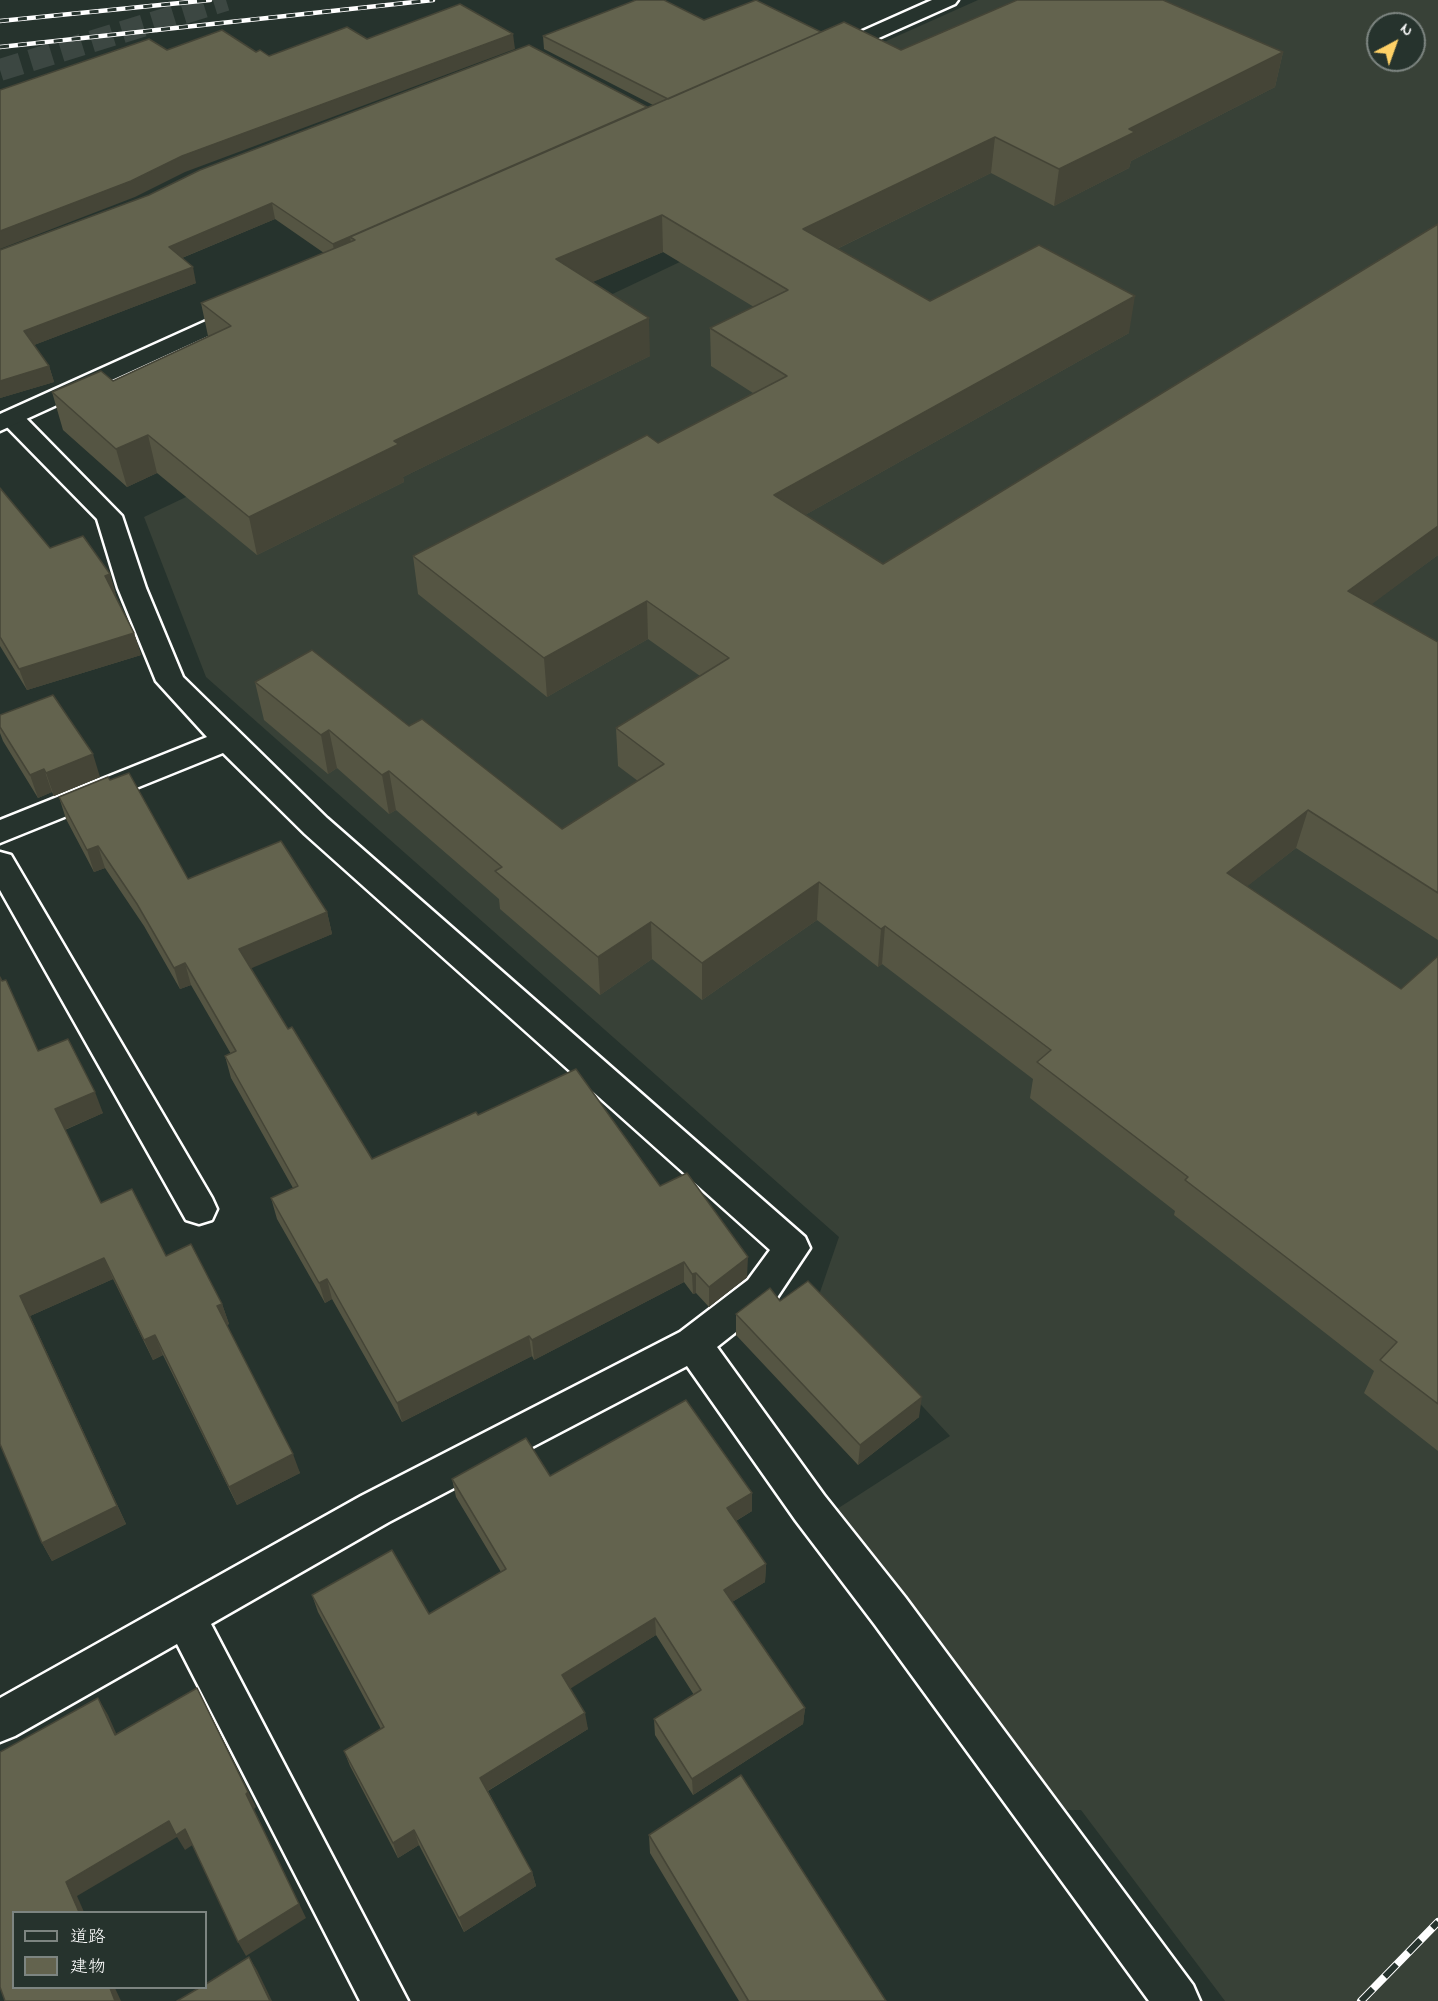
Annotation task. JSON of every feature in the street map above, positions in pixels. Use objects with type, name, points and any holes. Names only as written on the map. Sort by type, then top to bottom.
[{"type":"street","points":[[812,60],[948,0]]},
{"type":"street","points":[[0,1721],[375,1509],[693,1344],[761,1291],[792,1248],[316,826],[170,681],[132,588],[109,516],[6,420],[266,302]]},
{"type":"street","points":[[0,832],[227,740]]},
{"type":"street","points":[[0,863],[199,1209]]},
{"type":"street","points":[[693,1344],[810,1508],[890,1611],[1177,2001]]},
{"type":"street","points":[[185,1617],[385,2001]]},
{"type":"shaded area","points":[[978,0],[1438,0],[1438,2001],[1225,2001],[1081,1810],[1064,1810],[837,1509],[950,1436],[819,1295],[839,1237],[206,677],[144,517],[789,210],[667,139]]},
{"type":"building","points":[[636,0],[664,0],[704,20],[756,0],[821,32],[668,99],[543,36]]},
{"type":"building","points":[[1017,0],[1163,0],[1283,52],[1129,129],[1135,132],[1059,169],[995,137],[803,229],[930,301],[1039,245],[1135,296],[774,495],[883,564],[1438,224],[1438,526],[1348,591],[1438,642],[1438,893],[1308,810],[1227,873],[1401,989],[1438,956],[1438,1404],[1380,1360],[1397,1342],[1185,1180],[1188,1177],[1037,1062],[1051,1050],[885,926],[881,929],[819,882],[702,963],[651,922],[598,957],[495,871],[502,867],[389,771],[382,775],[329,730],[321,735],[255,682],[312,650],[409,726],[422,719],[562,829],[664,764],[616,728],[729,658],[647,601],[544,658],[413,556],[647,435],[658,443],[787,376],[710,328],[788,290],[662,215],[556,259],[649,318],[394,441],[399,444],[249,517],[148,435],[116,449],[52,392],[101,371],[113,381],[231,326],[201,303],[355,240],[350,237],[844,22],[901,50]]},
{"type":"building","points":[[460,4],[513,34],[182,156],[131,181],[0,231],[0,90],[149,39],[167,50],[222,30],[256,52],[260,50],[269,56],[347,27],[367,39]]},
{"type":"building","points":[[529,45],[647,107],[333,244],[272,203],[169,247],[193,267],[24,331],[49,366],[0,381],[0,250],[149,195],[200,170]]},
{"type":"building","points":[[0,488],[50,548],[83,536],[110,574],[105,576],[134,633],[19,669],[0,637]]},
{"type":"building","points":[[53,695],[93,754],[46,773],[44,769],[30,775],[0,727],[0,715]]},
{"type":"building","points":[[129,773],[188,879],[281,841],[327,912],[239,949],[288,1029],[292,1027],[372,1159],[476,1112],[478,1115],[576,1069],[660,1186],[687,1173],[748,1257],[709,1287],[696,1273],[692,1274],[684,1262],[532,1340],[529,1336],[397,1403],[327,1279],[319,1283],[271,1198],[298,1186],[225,1056],[236,1051],[185,963],[174,968],[137,904],[98,846],[87,850],[59,797],[108,777],[110,780]]},
{"type":"building","points":[[0,977],[2,981],[6,980],[38,1051],[68,1039],[95,1092],[55,1109],[101,1203],[132,1189],[166,1256],[191,1244],[222,1304],[217,1306],[293,1454],[229,1487],[155,1335],[144,1340],[104,1258],[20,1296],[117,1506],[42,1543],[0,1444]]},
{"type":"building","points":[[808,1281],[922,1397],[860,1445],[736,1314],[770,1288],[780,1301]]},
{"type":"building","points":[[686,1400],[752,1493],[727,1508],[766,1564],[724,1590],[805,1708],[692,1779],[654,1719],[701,1690],[655,1618],[562,1675],[585,1713],[480,1778],[532,1872],[459,1918],[414,1830],[393,1843],[344,1751],[384,1727],[312,1595],[392,1550],[429,1614],[506,1569],[452,1479],[526,1438],[550,1476]]},
{"type":"building","points":[[197,1688],[299,1904],[238,1942],[185,1829],[176,1835],[169,1821],[66,1882],[79,1911],[12,1911],[12,1989],[110,1989],[115,2001],[5,2001],[0,1987],[0,1752],[98,1698],[115,1735]]},
{"type":"building","points":[[741,1775],[886,2001],[747,2001],[649,1835]]},
{"type":"building","points":[[249,1957],[270,2001],[177,2001],[197,1989],[207,1989],[207,1983]]},
{"type":"tunnel","points":[[0,70],[226,0]]},
{"type":"railway","points":[[0,21],[210,0]]},
{"type":"railway","points":[[0,47],[433,0]]},
{"type":"railway","points":[[1361,2001],[1438,1922]]}]
